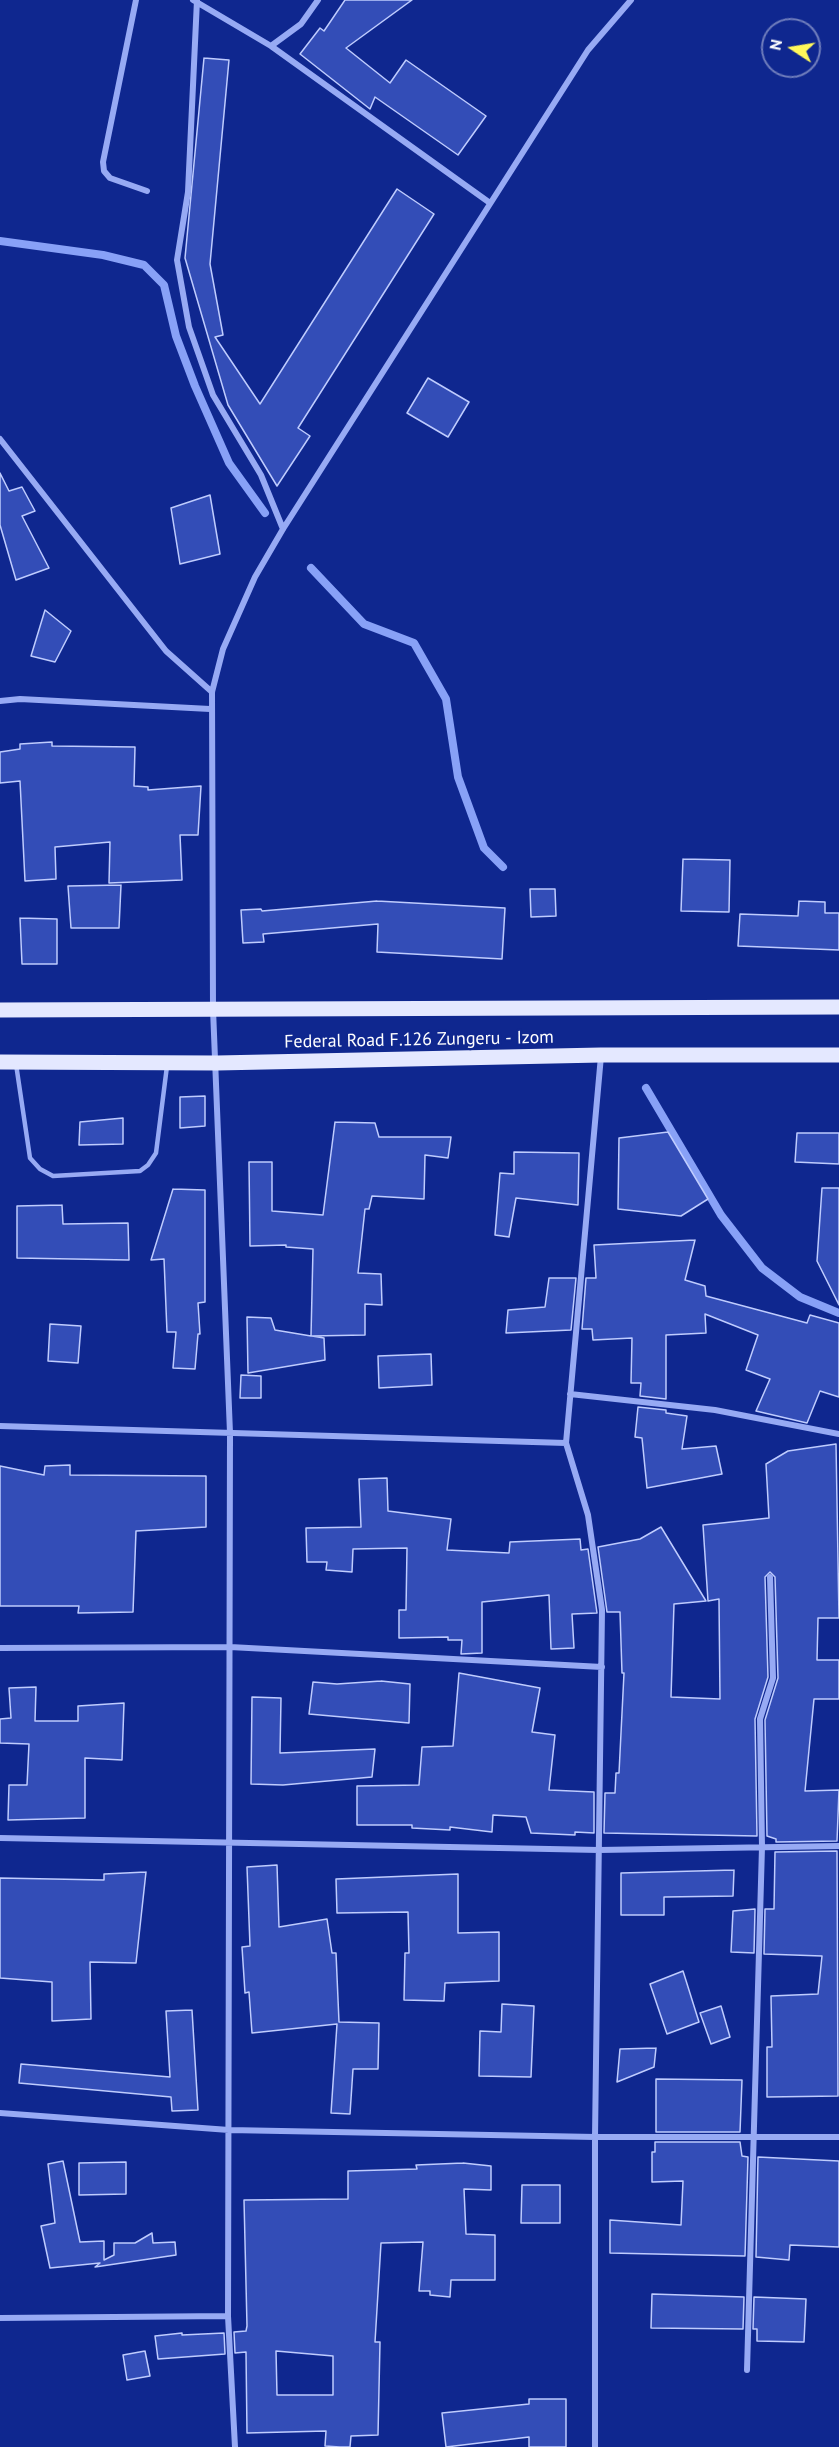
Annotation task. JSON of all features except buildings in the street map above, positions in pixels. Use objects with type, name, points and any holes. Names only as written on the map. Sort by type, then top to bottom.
[{"type":"main road","name":"Federal Road F.126 Zungeru - Izom","points":[[0,1010],[839,1008]]},
{"type":"main road","name":"Federal Road F.126 Zungeru - Izom","points":[[8,1062],[217,1063],[601,1055],[839,1055]]},
{"type":"street","points":[[136,0],[103,162],[104,171],[110,178],[147,191]]},
{"type":"street","points":[[271,46],[301,24],[318,0]]},
{"type":"street","points":[[235,2447],[228,2316],[230,1433],[217,1063],[213,1009],[210,708],[212,692],[223,649],[255,577],[283,529],[588,50],[631,0]]},
{"type":"street","points":[[283,529],[261,475],[213,395],[189,327],[177,260],[188,192],[195,1],[271,46],[490,203]]},
{"type":"street","points":[[0,439],[166,651],[212,692]]},
{"type":"street","points":[[0,701],[20,699],[210,708]]},
{"type":"street","points":[[595,2447],[595,2137],[602,1610],[593,1539],[566,1443],[601,1055]]},
{"type":"street","points":[[570,1394],[716,1410],[839,1434]]},
{"type":"street","points":[[0,1426],[566,1443]]},
{"type":"street","points":[[747,2370],[762,1847],[760,1719],[774,1678],[770,1577]]},
{"type":"street","points":[[0,1648],[230,1647],[602,1667]]},
{"type":"street","points":[[0,1838],[599,1850],[839,1846]]},
{"type":"street","points":[[0,2113],[229,2130],[595,2137],[839,2137]]},
{"type":"street","points":[[0,2318],[228,2316]]},
{"type":"lane","points":[[8,1062],[30,1158],[40,1169],[53,1176],[140,1171],[148,1165],[156,1153],[167,1063]]},
{"type":"waterway","points":[[0,241],[103,255],[144,265],[164,285],[176,336],[229,463],[265,513]]},
{"type":"waterway","points":[[311,568],[364,624],[414,643],[446,699],[458,777],[484,848],[503,867]]},
{"type":"waterway","points":[[646,1088],[721,1215],[762,1268],[800,1297],[839,1313]]}]
